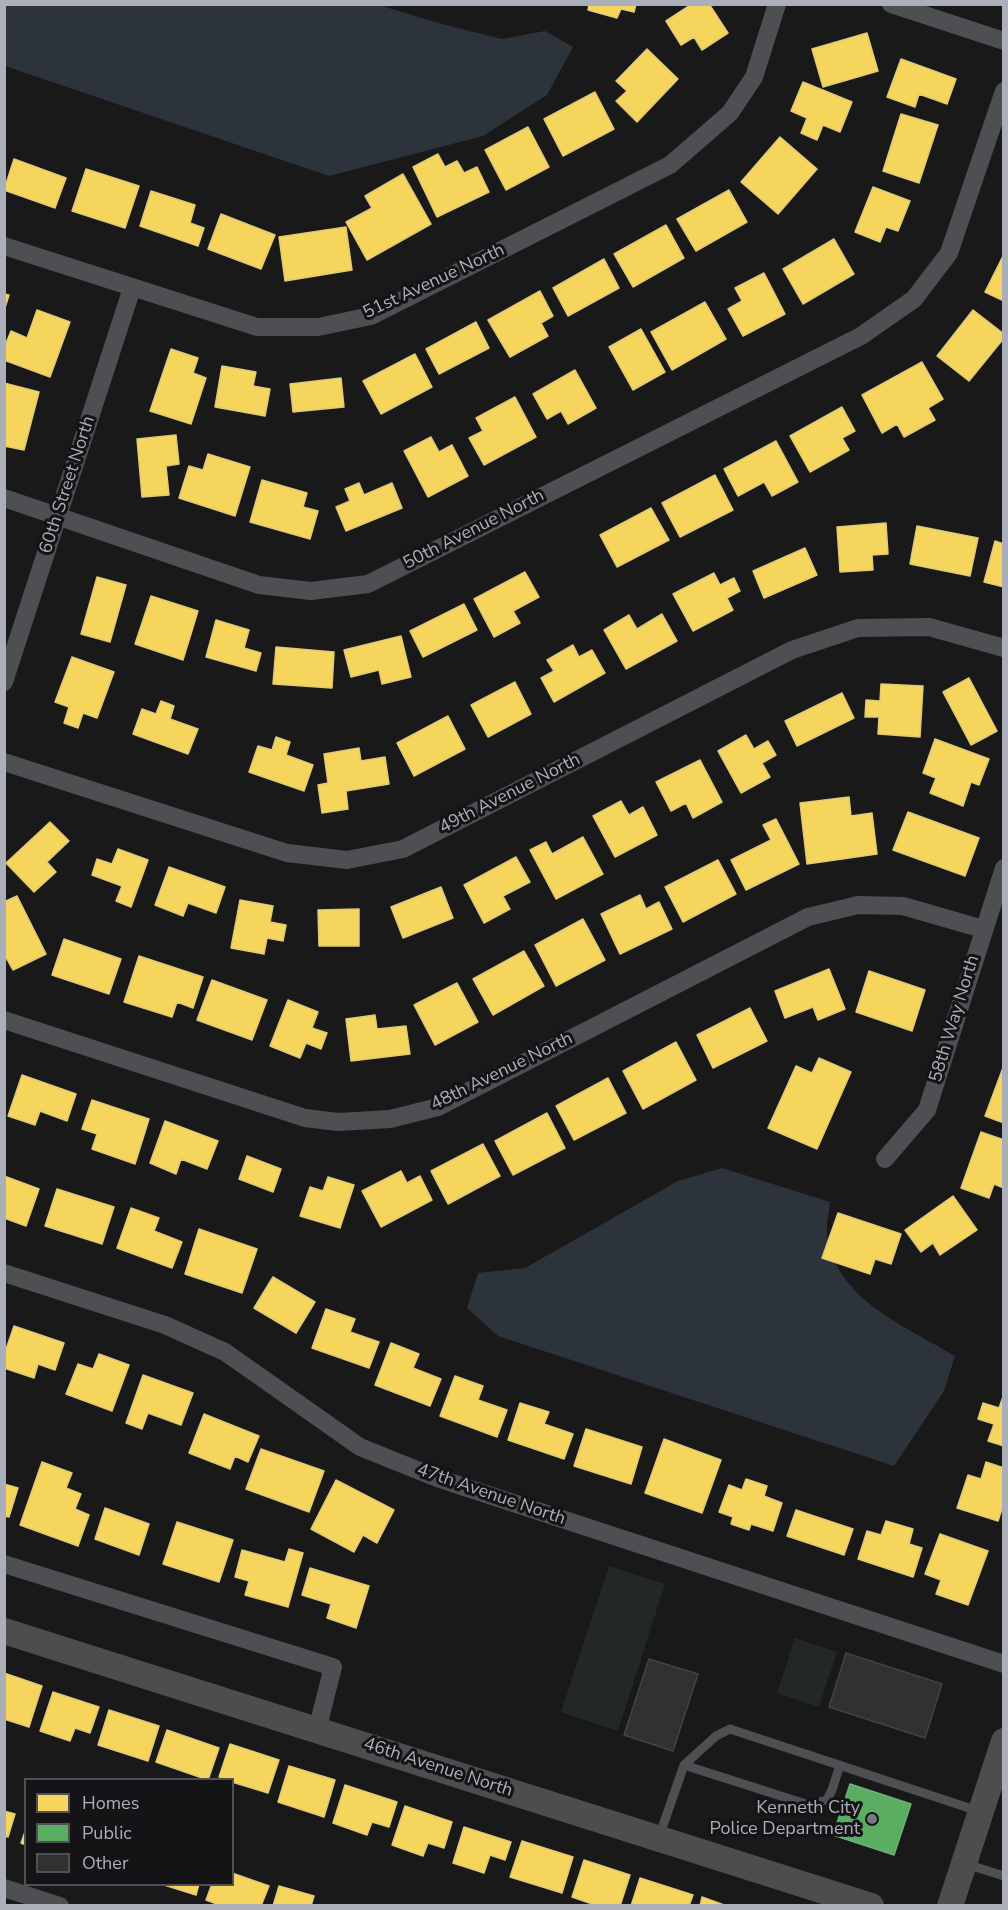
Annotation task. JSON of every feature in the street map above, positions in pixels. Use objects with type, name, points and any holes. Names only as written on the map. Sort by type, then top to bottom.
[{"type":"street","name":"51st Avenue North","points":[[4,246],[257,327],[318,327],[371,316],[670,165],[730,112],[754,77],[777,4]]},
{"type":"street","points":[[891,4],[1004,41]]},
{"type":"street","name":"50th Avenue North","points":[[4,498],[259,585],[311,591],[368,584],[861,336],[914,299],[949,253],[1004,91]]},
{"type":"street","name":"60th Street North","points":[[4,682],[132,288]]},
{"type":"street","name":"49th Avenue North","points":[[4,762],[287,853],[347,860],[403,849],[792,650],[858,628],[929,627],[1004,648]]},
{"type":"street","name":"58th Way North","points":[[885,1159],[927,1110],[1004,868]]},
{"type":"street","name":"48th Avenue North","points":[[4,1020],[305,1118],[338,1122],[390,1119],[438,1107],[808,917],[858,904],[903,906],[983,929]]},
{"type":"street","name":"47th Avenue North","points":[[4,1273],[165,1324],[225,1352],[360,1447],[437,1478],[1004,1664]]},
{"type":"street","points":[[4,1564],[333,1667],[317,1730]]},
{"type":"street","name":"46th Avenue North","points":[[4,1631],[871,1905]]},
{"type":"street","points":[[950,1905],[1004,1741]]},
{"type":"street","points":[[4,1887],[60,1905]]},
{"type":"lane","points":[[659,1838],[684,1765],[716,1736],[730,1729],[981,1812]]},
{"type":"lane","points":[[684,1765],[809,1805],[827,1800],[840,1765]]},
{"type":"lane","points":[[964,1863],[1004,1876]]},
{"type":"shaded area","points":[[5,4],[379,5],[502,39],[545,31],[573,47],[547,95],[483,136],[329,176],[5,66]]},
{"type":"shaded area","points":[[722,1168],[830,1202],[827,1234],[833,1257],[843,1276],[875,1308],[955,1356],[944,1391],[894,1466],[498,1336],[467,1308],[478,1273],[525,1268],[678,1181]]},
{"type":"shaded area","points":[[609,1566],[665,1584],[618,1731],[561,1712]]},
{"type":"shaded area","points":[[795,1638],[837,1652],[819,1707],[777,1693]]},
{"type":"building: Homes","points":[[589,4],[636,4],[634,12],[621,9],[617,18],[588,10]]},
{"type":"building: Homes","points":[[692,4],[709,4],[728,33],[702,50],[694,37],[681,45],[666,21]]},
{"type":"building: Homes","points":[[867,33],[878,71],[823,87],[812,49]]},
{"type":"building: Homes","points":[[647,49],[678,79],[637,122],[616,101],[627,91],[616,81]]},
{"type":"building: Homes","points":[[901,59],[956,79],[947,104],[919,94],[915,107],[887,97]]},
{"type":"building: Homes","points":[[803,82],[852,102],[840,132],[823,125],[817,140],[801,133],[807,118],[791,111]]},
{"type":"building: Homes","points":[[595,92],[614,129],[563,156],[544,119]]},
{"type":"building: Homes","points":[[901,114],[938,125],[919,183],[883,171]]},
{"type":"building: Homes","points":[[528,127],[549,167],[506,190],[485,150]]},
{"type":"building: Homes","points":[[780,137],[817,169],[778,214],[741,182]]},
{"type":"building: Homes","points":[[438,154],[445,167],[457,161],[464,173],[477,167],[489,192],[437,217],[413,167]]},
{"type":"building: Homes","points":[[14,159],[66,178],[55,208],[4,190]]},
{"type":"building: Homes","points":[[86,169],[139,186],[125,228],[72,211]]},
{"type":"building: Homes","points":[[403,174],[431,224],[367,260],[346,222],[372,208],[365,196]]},
{"type":"building: Homes","points":[[873,187],[910,201],[898,231],[886,227],[880,242],[855,232]]},
{"type":"building: Homes","points":[[729,190],[747,222],[696,251],[677,219]]},
{"type":"building: Homes","points":[[151,191],[195,205],[190,223],[204,228],[198,246],[140,226]]},
{"type":"building: Homes","points":[[221,214],[275,235],[261,269],[208,249]]},
{"type":"building: Homes","points":[[666,225],[684,258],[633,287],[614,254]]},
{"type":"building: Homes","points":[[346,227],[352,270],[285,281],[279,237]]},
{"type":"building: Homes","points":[[834,239],[854,274],[803,304],[783,269]]},
{"type":"building: Homes","points":[[1004,254],[1004,301],[985,292]]},
{"type":"building: Homes","points":[[604,259],[619,288],[568,316],[553,288]]},
{"type":"building: Homes","points":[[764,273],[785,314],[743,336],[728,309],[742,301],[735,288]]},
{"type":"building: Homes","points":[[540,291],[553,316],[541,323],[548,336],[510,357],[488,320]]},
{"type":"building: Homes","points":[[4,294],[9,295],[4,311]]},
{"type":"building: Homes","points":[[705,302],[726,339],[672,370],[651,332]]},
{"type":"building: Homes","points":[[37,310],[70,322],[50,377],[4,360],[4,348],[11,331],[27,338]]},
{"type":"building: Homes","points":[[973,310],[1004,334],[1004,338],[969,381],[937,356]]},
{"type":"building: Homes","points":[[476,322],[489,348],[439,374],[426,349]]},
{"type":"building: Homes","points":[[641,329],[665,372],[633,390],[609,347]]},
{"type":"building: Homes","points":[[171,349],[198,358],[193,373],[206,378],[191,424],[150,411]]},
{"type":"building: Homes","points":[[415,354],[432,387],[381,414],[363,381]]},
{"type":"building: Homes","points":[[922,362],[943,399],[928,408],[935,420],[904,437],[897,424],[882,433],[862,395]]},
{"type":"building: Homes","points":[[222,366],[256,372],[253,386],[270,389],[265,416],[215,407]]},
{"type":"building: Homes","points":[[575,370],[596,408],[568,424],[561,411],[547,419],[533,394]]},
{"type":"building: Homes","points":[[341,378],[344,407],[293,412],[290,384]]},
{"type":"building: Homes","points":[[4,383],[39,392],[24,450],[4,446]]},
{"type":"building: Homes","points":[[515,397],[536,437],[484,465],[469,438],[483,431],[476,418]]},
{"type":"building: Homes","points":[[842,407],[855,431],[842,438],[849,450],[810,472],[790,436]]},
{"type":"building: Homes","points":[[176,435],[179,464],[166,466],[169,495],[142,497],[137,439]]},
{"type":"building: Homes","points":[[431,437],[439,452],[452,445],[468,476],[428,497],[404,451]]},
{"type":"building: Homes","points":[[776,441],[798,482],[772,496],[764,482],[738,496],[724,469]]},
{"type":"building: Homes","points":[[208,454],[250,467],[235,516],[179,498],[189,466],[203,470]]},
{"type":"building: Homes","points":[[715,475],[733,510],[680,537],[662,503]]},
{"type":"building: Homes","points":[[262,480],[307,493],[303,507],[318,511],[310,539],[250,522]]},
{"type":"building: Homes","points":[[359,483],[364,495],[392,483],[402,508],[346,531],[336,507],[350,501],[345,489]]},
{"type":"building: Homes","points":[[651,508],[669,540],[617,567],[600,535]]},
{"type":"building: Homes","points":[[886,523],[888,554],[872,555],[873,570],[840,572],[837,527]]},
{"type":"building: Homes","points":[[917,526],[978,538],[970,576],[910,564]]},
{"type":"building: Homes","points":[[995,541],[1004,544],[1004,587],[984,582]]},
{"type":"building: Homes","points":[[805,548],[817,575],[764,598],[753,571]]},
{"type":"building: Homes","points":[[525,572],[539,597],[513,611],[520,623],[494,637],[474,599]]},
{"type":"building: Homes","points":[[714,573],[720,585],[734,578],[740,591],[727,598],[733,610],[693,631],[673,594]]},
{"type":"building: Homes","points":[[97,577],[126,585],[110,642],[81,634]]},
{"type":"building: Homes","points":[[151,596],[198,611],[183,660],[135,644]]},
{"type":"building: Homes","points":[[464,604],[477,630],[423,657],[410,631]]},
{"type":"building: Homes","points":[[662,614],[677,641],[626,669],[604,630],[629,615],[637,629]]},
{"type":"building: Homes","points":[[216,620],[249,630],[244,648],[261,653],[256,671],[206,657]]},
{"type":"building: Homes","points":[[401,636],[411,677],[382,684],[379,670],[351,677],[344,650]]},
{"type":"building: Homes","points":[[573,645],[579,657],[592,650],[605,673],[554,702],[541,678],[554,671],[547,660]]},
{"type":"building: Homes","points":[[276,647],[334,652],[332,688],[273,684]]},
{"type":"building: Homes","points":[[72,657],[114,672],[97,718],[83,713],[78,728],[64,723],[69,707],[55,702]]},
{"type":"building: Homes","points":[[969,678],[997,731],[971,745],[943,692]]},
{"type":"building: Homes","points":[[515,682],[531,714],[488,737],[471,705]]},
{"type":"building: Homes","points":[[881,684],[923,686],[920,737],[878,734],[879,717],[865,717],[866,700],[880,701]]},
{"type":"building: Homes","points":[[842,693],[854,718],[797,746],[785,721]]},
{"type":"building: Homes","points":[[161,701],[174,706],[170,719],[198,729],[188,754],[133,734],[142,709],[156,714]]},
{"type":"building: Homes","points":[[448,716],[465,749],[414,776],[397,743]]},
{"type":"building: Homes","points":[[746,735],[754,749],[768,741],[776,755],[762,763],[770,777],[741,793],[718,751]]},
{"type":"building: Homes","points":[[276,737],[290,742],[286,755],[313,765],[304,791],[249,772],[258,746],[272,750]]},
{"type":"building: Homes","points":[[935,739],[989,759],[979,785],[971,782],[963,806],[930,793],[936,778],[923,773]]},
{"type":"building: Homes","points":[[359,748],[361,761],[385,757],[389,784],[346,791],[348,809],[322,813],[318,785],[328,783],[324,754]]},
{"type":"building: Homes","points":[[700,760],[722,802],[693,818],[686,803],[671,811],[656,782]]},
{"type":"building: Homes","points":[[849,797],[851,816],[872,813],[877,854],[807,864],[800,803]]},
{"type":"building: Homes","points":[[621,801],[629,815],[643,807],[657,835],[615,857],[593,816]]},
{"type":"building: Homes","points":[[908,812],[979,838],[965,876],[893,850]]},
{"type":"building: Homes","points":[[776,819],[799,864],[746,890],[731,860],[771,840],[763,825]]},
{"type":"building: Homes","points":[[50,822],[69,841],[47,862],[56,872],[34,892],[6,863]]},
{"type":"building: Homes","points":[[583,837],[603,874],[556,899],[530,850],[546,842],[552,854]]},
{"type":"building: Homes","points":[[118,849],[148,860],[131,907],[116,901],[122,886],[92,875],[97,859],[112,864]]},
{"type":"building: Homes","points":[[516,857],[530,882],[503,896],[510,909],[484,923],[464,885]]},
{"type":"building: Homes","points":[[718,860],[736,894],[683,922],[665,887]]},
{"type":"building: Homes","points":[[169,867],[225,887],[216,913],[188,903],[183,916],[155,905]]},
{"type":"building: Homes","points":[[441,887],[453,918],[403,938],[391,907]]},
{"type":"building: Homes","points":[[640,895],[646,909],[659,902],[672,929],[620,954],[601,914]]},
{"type":"building: Homes","points":[[17,896],[46,954],[13,970],[4,954],[4,902]]},
{"type":"building: Homes","points":[[240,900],[273,906],[270,922],[286,925],[283,941],[267,938],[264,954],[231,948]]},
{"type":"building: Homes","points":[[359,909],[359,946],[319,946],[318,910]]},
{"type":"building: Homes","points":[[583,919],[605,960],[556,986],[535,945]]},
{"type":"building: Homes","points":[[64,939],[121,959],[109,994],[52,975]]},
{"type":"building: Homes","points":[[524,951],[544,986],[493,1015],[473,979]]},
{"type":"building: Homes","points":[[139,956],[203,977],[193,1008],[177,1002],[172,1017],[124,1002]]},
{"type":"building: Homes","points":[[829,969],[845,1009],[818,1020],[813,1007],[785,1018],[775,991]]},
{"type":"building: Homes","points":[[869,971],[925,990],[912,1031],[856,1012]]},
{"type":"building: Homes","points":[[212,980],[267,1000],[252,1040],[197,1020]]},
{"type":"building: Homes","points":[[457,983],[478,1022],[435,1045],[414,1005]]},
{"type":"building: Homes","points":[[288,1000],[318,1012],[312,1028],[327,1033],[321,1049],[306,1043],[300,1058],[270,1046]]},
{"type":"building: Homes","points":[[750,1008],[767,1041],[713,1068],[697,1035]]},
{"type":"building: Homes","points":[[375,1015],[377,1029],[406,1026],[410,1054],[351,1061],[346,1019]]},
{"type":"building: Homes","points":[[676,1042],[696,1080],[643,1109],[623,1071]]},
{"type":"building: Homes","points":[[819,1058],[851,1072],[817,1149],[768,1128],[796,1066],[812,1073]]},
{"type":"building: Homes","points":[[1004,1065],[1004,1123],[985,1116]]},
{"type":"building: Homes","points":[[22,1075],[76,1094],[67,1121],[40,1111],[35,1125],[8,1116]]},
{"type":"building: Homes","points":[[608,1078],[626,1113],[574,1140],[556,1106]]},
{"type":"building: Homes","points":[[92,1100],[149,1119],[135,1164],[92,1149],[97,1134],[82,1129]]},
{"type":"building: Homes","points":[[547,1113],[565,1148],[513,1175],[495,1141]]},
{"type":"building: Homes","points":[[165,1121],[218,1141],[207,1169],[181,1159],[176,1174],[150,1163]]},
{"type":"building: Homes","points":[[981,1132],[1004,1140],[1004,1188],[994,1184],[989,1198],[961,1188]]},
{"type":"building: Homes","points":[[483,1144],[500,1176],[448,1204],[431,1171]]},
{"type":"building: Homes","points":[[247,1156],[281,1169],[273,1192],[239,1179]]},
{"type":"building: Homes","points":[[401,1171],[407,1183],[420,1176],[432,1200],[381,1227],[362,1191]]},
{"type":"building: Homes","points":[[4,1176],[39,1189],[26,1226],[4,1218]]},
{"type":"building: Homes","points":[[328,1177],[354,1185],[340,1228],[300,1216],[310,1187],[323,1191]]},
{"type":"building: Homes","points":[[57,1189],[114,1207],[102,1244],[45,1226]]},
{"type":"building: Homes","points":[[953,1196],[977,1230],[940,1255],[933,1243],[921,1252],[905,1230]]},
{"type":"building: Homes","points":[[131,1208],[159,1218],[154,1231],[182,1242],[172,1268],[117,1248]]},
{"type":"building: Homes","points":[[838,1213],[901,1234],[891,1264],[875,1259],[870,1274],[822,1258]]},
{"type":"building: Homes","points":[[199,1229],[257,1249],[242,1293],[185,1274]]},
{"type":"building: Homes","points":[[273,1277],[315,1302],[296,1333],[254,1308]]},
{"type":"building: Homes","points":[[326,1309],[355,1319],[350,1332],[379,1342],[369,1368],[312,1348]]},
{"type":"building: Homes","points":[[14,1326],[64,1343],[55,1370],[38,1364],[34,1378],[4,1368],[4,1355]]},
{"type":"building: Homes","points":[[391,1343],[419,1354],[413,1368],[441,1379],[430,1406],[375,1385]]},
{"type":"building: Homes","points":[[99,1354],[129,1365],[112,1411],[66,1394],[78,1364],[93,1369]]},
{"type":"building: Homes","points":[[143,1375],[193,1393],[181,1425],[148,1413],[142,1429],[126,1423]]},
{"type":"building: Homes","points":[[455,1376],[483,1386],[478,1400],[507,1410],[497,1437],[440,1416]]},
{"type":"building: Homes","points":[[1004,1394],[1004,1446],[988,1441],[994,1424],[978,1419],[983,1403],[999,1408]]},
{"type":"building: Homes","points":[[520,1403],[549,1412],[544,1424],[573,1434],[564,1459],[508,1440]]},
{"type":"building: Homes","points":[[204,1414],[259,1436],[248,1462],[235,1456],[230,1469],[189,1453]]},
{"type":"building: Homes","points":[[586,1429],[642,1447],[631,1484],[574,1466]]},
{"type":"building: Homes","points":[[664,1439],[721,1460],[702,1513],[645,1493]]},
{"type":"building: Homes","points":[[261,1449],[324,1471],[309,1512],[246,1489]]},
{"type":"building: Homes","points":[[42,1462],[72,1473],[66,1488],[81,1494],[75,1509],[89,1515],[78,1546],[20,1525]]},
{"type":"building: Homes","points":[[986,1462],[1004,1468],[1004,1503],[998,1521],[957,1508],[968,1475],[981,1479]]},
{"type":"building: Homes","points":[[746,1479],[767,1486],[764,1496],[782,1503],[773,1531],[751,1524],[749,1530],[731,1524],[733,1517],[719,1512],[729,1485],[742,1490]]},
{"type":"building: Homes","points":[[336,1480],[394,1510],[377,1543],[363,1535],[354,1552],[311,1529]]},
{"type":"building: Homes","points":[[4,1484],[18,1488],[9,1517],[4,1516]]},
{"type":"building: Homes","points":[[105,1508],[149,1524],[139,1555],[95,1539]]},
{"type":"building: Homes","points":[[796,1510],[853,1529],[844,1555],[787,1536]]},
{"type":"building: Homes","points":[[886,1521],[913,1529],[909,1544],[922,1548],[913,1577],[858,1559],[867,1531],[881,1535]]},
{"type":"building: Homes","points":[[177,1522],[233,1540],[219,1582],[163,1564]]},
{"type":"building: Homes","points":[[940,1534],[988,1551],[968,1605],[936,1594],[941,1580],[925,1574]]},
{"type":"building: Homes","points":[[289,1549],[303,1553],[288,1607],[245,1595],[249,1581],[235,1577],[242,1550],[285,1562]]},
{"type":"building: Homes","points":[[310,1568],[369,1586],[356,1628],[327,1618],[331,1604],[302,1595]]},
{"type":"building: Homes","points":[[4,1673],[42,1686],[29,1727],[4,1719]]},
{"type":"building: Homes","points":[[53,1692],[99,1707],[90,1733],[75,1728],[70,1741],[40,1731]]},
{"type":"building: Homes","points":[[109,1710],[159,1726],[148,1761],[98,1745]]},
{"type":"building: Homes","points":[[167,1730],[219,1748],[209,1778],[202,1778],[156,1762]]},
{"type":"building: Homes","points":[[230,1744],[279,1760],[268,1793],[234,1783],[234,1778],[219,1777]]},
{"type":"building: Homes","points":[[289,1766],[335,1780],[324,1817],[278,1802]]},
{"type":"building: Homes","points":[[345,1785],[397,1802],[389,1827],[372,1822],[367,1835],[333,1823]]},
{"type":"building: Homes","points":[[405,1806],[452,1822],[444,1848],[428,1843],[423,1856],[392,1845]]},
{"type":"building: Homes","points":[[4,1811],[15,1814],[8,1837],[4,1836]]},
{"type":"building: Homes","points":[[464,1827],[511,1842],[505,1860],[490,1855],[484,1873],[453,1863]]},
{"type":"building: Homes","points":[[522,1841],[573,1857],[562,1893],[510,1877]]},
{"type":"building: Homes","points":[[584,1860],[630,1875],[620,1906],[598,1906],[572,1897]]},
{"type":"building: Homes","points":[[234,1874],[269,1886],[261,1906],[222,1906],[206,1900],[211,1886],[234,1886]]},
{"type":"building: Homes","points":[[640,1878],[693,1895],[689,1906],[631,1906]]},
{"type":"building: Homes","points":[[167,1886],[198,1886],[196,1895]]},
{"type":"building: Homes","points":[[279,1886],[314,1896],[311,1906],[273,1906]]},
{"type":"building: Homes","points":[[702,1897],[727,1906],[700,1906]]},
{"type":"building: Public","name":"Kenneth City Police Department","points":[[850,1784],[911,1804],[894,1855],[833,1835]]},
{"type":"building: Other","points":[[846,1653],[942,1684],[925,1738],[829,1707]]},
{"type":"building: Other","points":[[649,1659],[698,1674],[673,1751],[624,1735]]},
{"type":"place","name":"Kenneth City Police Department","points":[[872,1819]]}]
